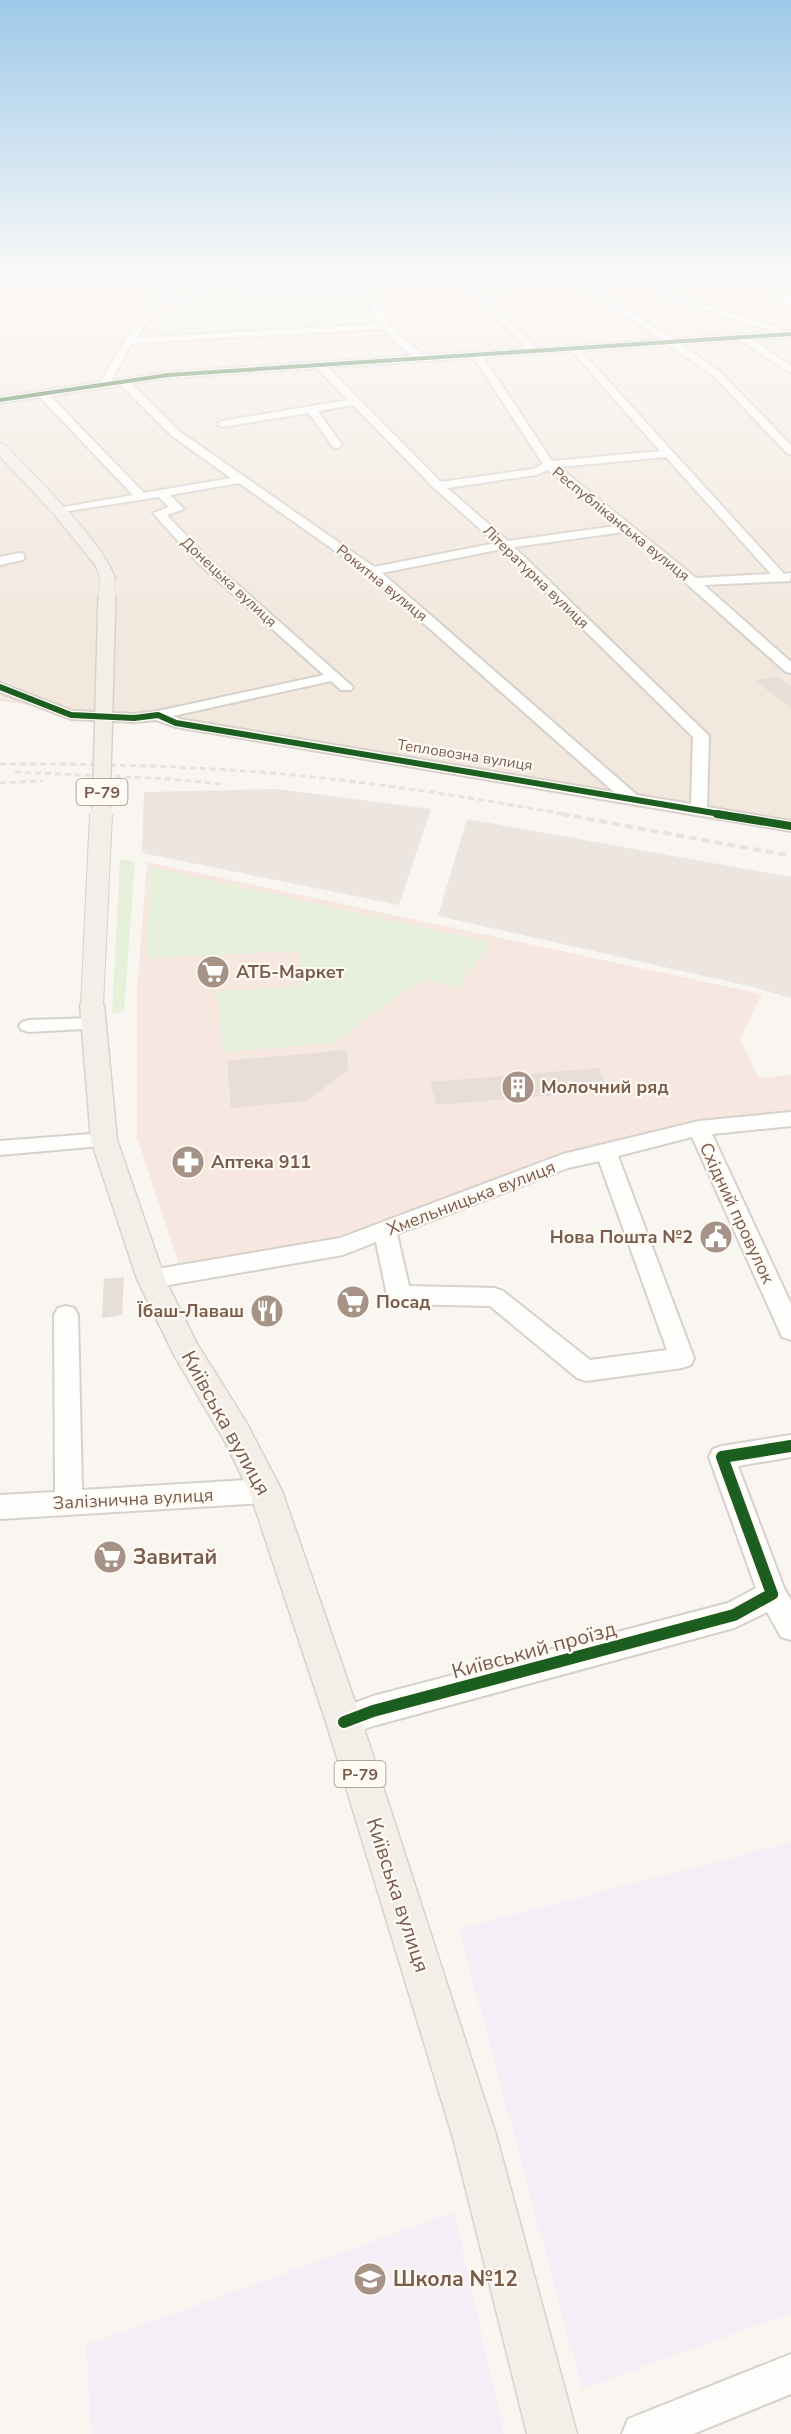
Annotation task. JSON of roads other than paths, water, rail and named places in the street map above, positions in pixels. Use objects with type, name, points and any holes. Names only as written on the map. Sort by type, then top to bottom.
[{"type":"main road","name":"Р-79","points":[[0,448],[58,511],[103,565],[107,579],[102,798],[93,1015],[104,1140]]},
{"type":"main road","name":"Київська вулиця","points":[[104,1140],[151,1279],[185,1349],[235,1431],[266,1491],[344,1722],[475,2138],[552,2434]]},
{"type":"street","points":[[0,400],[32,396]]},
{"type":"street","points":[[45,396],[142,497]]},
{"type":"street","name":"Рокитна вулиця","points":[[138,396],[175,433],[372,571],[631,798]]},
{"type":"street","name":"Літературна вулиця","points":[[350,396],[438,486],[505,545],[700,736],[699,811]]},
{"type":"street","name":"Республіканська вулиця","points":[[504,396],[549,465],[693,582],[791,669]]},
{"type":"street","points":[[617,396],[785,577]]},
{"type":"street","points":[[738,396],[791,451]]},
{"type":"street","points":[[222,424],[356,402]]},
{"type":"street","points":[[311,408],[337,445]]},
{"type":"street","points":[[438,486],[536,472],[549,465],[669,453]]},
{"type":"street","points":[[58,511],[243,479]]},
{"type":"street","name":"Донецька вулиця","points":[[162,494],[178,509],[159,513],[201,559],[346,687]]},
{"type":"street","points":[[372,571],[505,545],[626,528]]},
{"type":"street","points":[[0,561],[19,557]]},
{"type":"street","points":[[693,582],[785,577]]},
{"type":"street","points":[[158,715],[332,677]]},
{"type":"street","name":"Тепловозна вулиця","points":[[0,687],[71,716],[134,718],[158,715],[176,723],[791,826]]},
{"type":"street","points":[[28,1026],[93,1015]]},
{"type":"street","name":"Хмельницька вулиця","points":[[151,1279],[343,1246],[563,1162],[699,1128],[791,1119]]},
{"type":"street","name":"Східний провулок","points":[[699,1128],[791,1330]]},
{"type":"street","points":[[0,1148],[104,1140]]},
{"type":"street","points":[[386,1230],[399,1295],[495,1297],[586,1371],[682,1358],[606,1152]]},
{"type":"street","points":[[66,1315],[69,1503]]},
{"type":"street","points":[[791,1446],[722,1458],[772,1594],[791,1627]]},
{"type":"street","name":"Залізнична вулиця","points":[[0,1507],[266,1491]]},
{"type":"street","name":"Київський проїзд","points":[[344,1722],[373,1711],[734,1615],[772,1594]]},
{"type":"street","points":[[643,2434],[791,2374]]},
{"type":"railway","points":[[0,764],[157,766],[274,773],[410,789],[570,815]]},
{"type":"railway","points":[[15,772],[171,779],[221,784]]},
{"type":"railway","points":[[0,783],[42,781]]},
{"type":"railway","points":[[561,814],[791,856]]},
{"type":"place","name":"АТБ-Маркет","points":[[213,972]]},
{"type":"place","name":"Молочний ряд","points":[[518,1087]]},
{"type":"place","name":"Аптека 911","points":[[188,1162]]},
{"type":"place","name":"Нова Пошта №2","points":[[716,1237]]},
{"type":"place","name":"Посад","points":[[353,1302]]},
{"type":"place","name":"Їбаш-Лаваш","points":[[267,1311]]},
{"type":"place","name":"Завитай","points":[[110,1557]]},
{"type":"place","name":"Школа №12","points":[[370,2279]]}]
